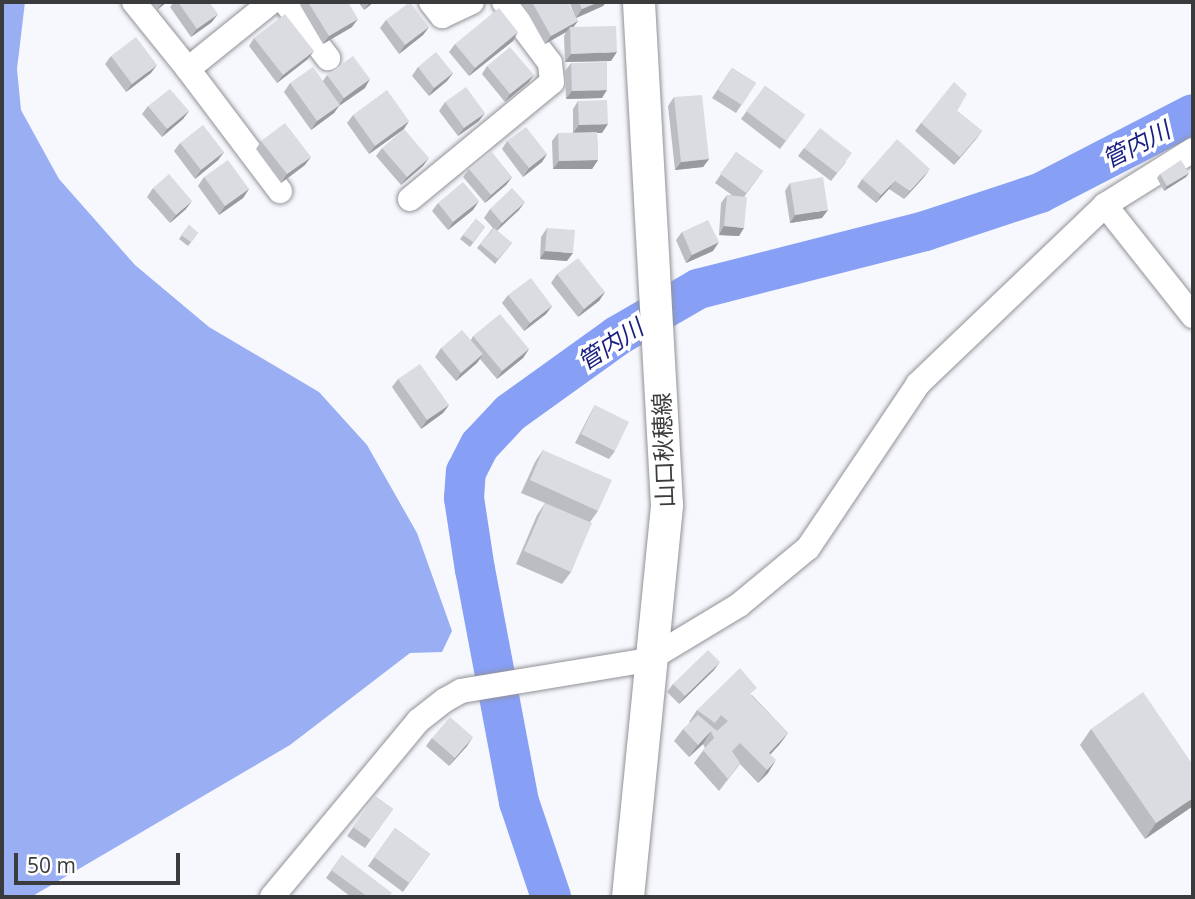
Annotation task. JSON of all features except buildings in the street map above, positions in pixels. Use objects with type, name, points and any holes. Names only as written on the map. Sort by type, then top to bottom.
[{"type":"main road","name":"山口秋穂線","points":[[628,897],[648,660],[667,505],[639,2]]},
{"type":"street","points":[[134,2],[280,191]]},
{"type":"street","points":[[188,69],[271,2]]},
{"type":"street","points":[[285,2],[328,58]]},
{"type":"street","points":[[431,2],[442,16],[472,2]]},
{"type":"street","points":[[410,199],[552,82],[550,63],[504,2]]},
{"type":"street","points":[[272,897],[418,721],[461,691],[648,660],[714,623],[808,548],[918,384],[1105,205],[1193,150]]},
{"type":"street","points":[[1105,205],[1193,316]]},
{"type":"shaded area","points":[[2,2],[25,2],[17,69],[21,110],[59,179],[135,265],[209,327],[319,392],[367,445],[417,533],[452,631],[442,652],[410,653],[290,745],[31,897],[2,897]]},
{"type":"waterway","name":"管内川","points":[[551,897],[519,802],[475,570],[464,498],[466,472],[480,445],[510,413],[617,336],[698,289],[925,231],[1040,193],[1193,114]]}]
